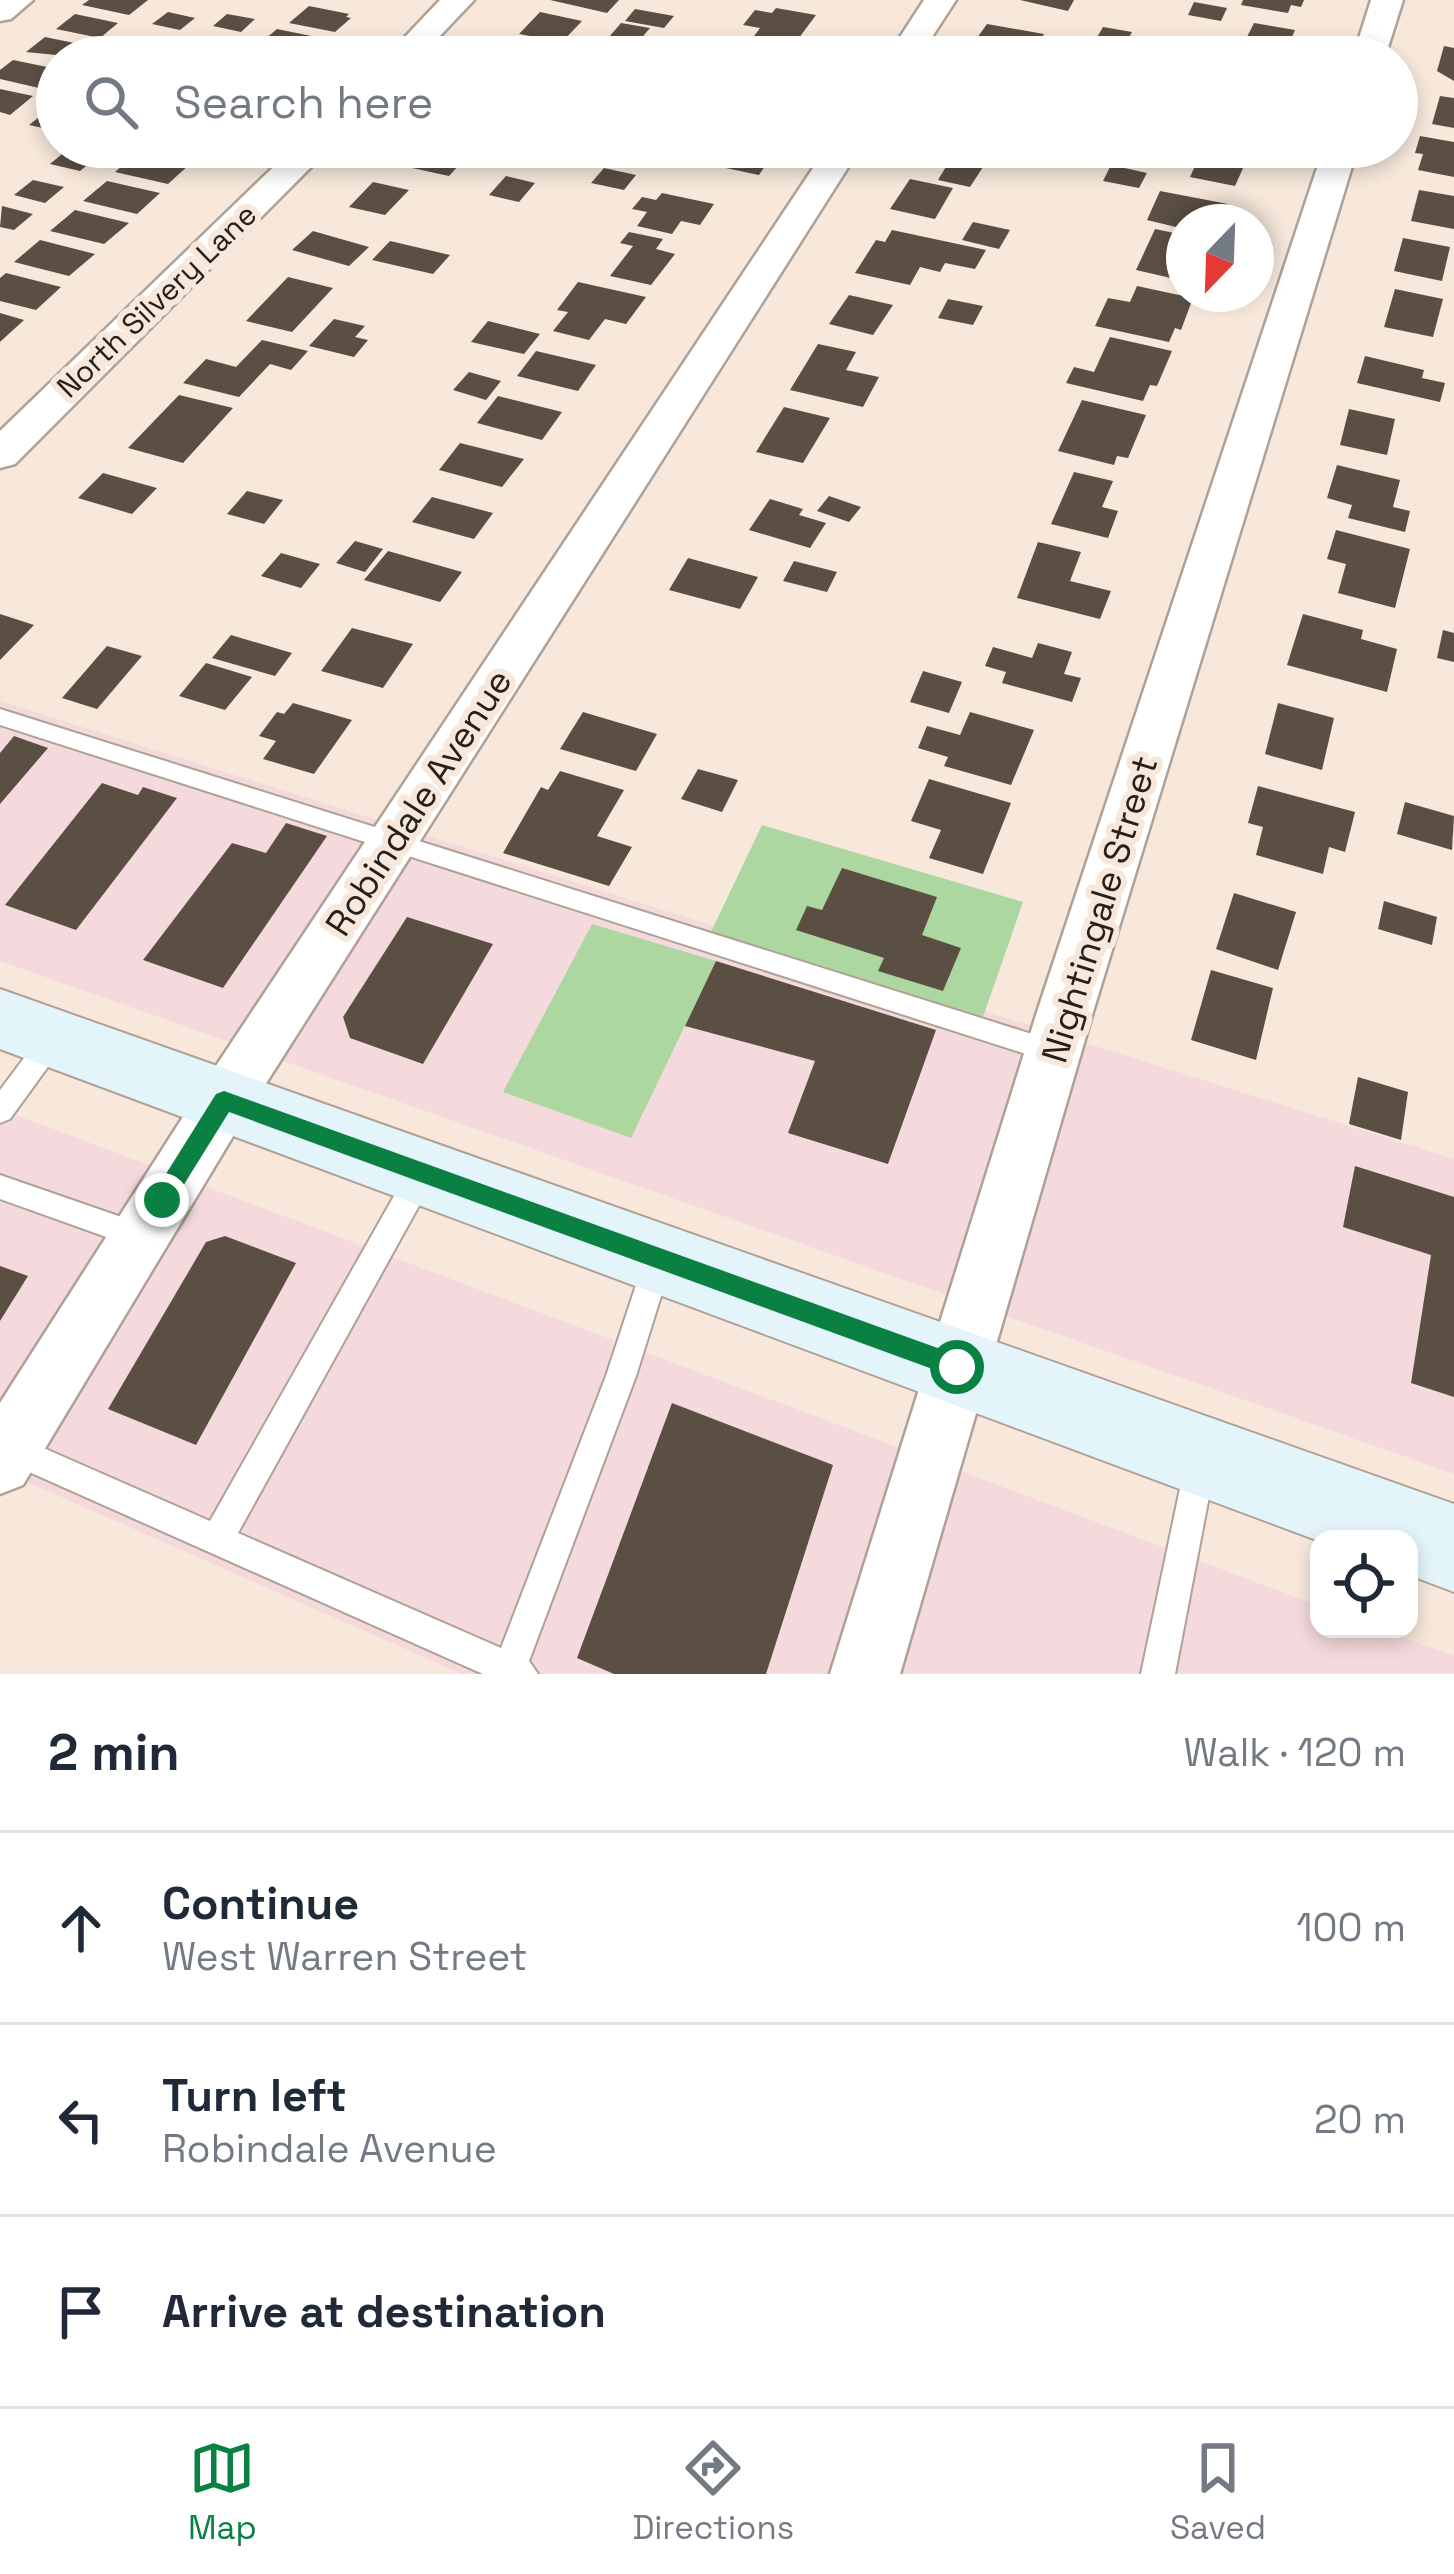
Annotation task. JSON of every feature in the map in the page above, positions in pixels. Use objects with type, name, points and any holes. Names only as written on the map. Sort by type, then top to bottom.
[{"type":"main road","points":[[27,1029],[1454,1547]]},
{"type":"street","points":[[0,13],[17,0]]},
{"type":"street","points":[[423,36],[458,0]]},
{"type":"street","points":[[916,36],[940,0]]},
{"type":"street","points":[[1376,36],[1388,0]]},
{"type":"street","name":"North Silvery Lane","points":[[0,455],[293,168]]},
{"type":"street","name":"Robindale Avenue","points":[[3,1451],[224,1100],[830,168]]},
{"type":"street","name":"Nightingale Street","points":[[865,1674],[1054,1052],[1334,168]]},
{"type":"lane","points":[[0,717],[1054,1052]]},
{"type":"lane","points":[[0,1111],[27,1029]]},
{"type":"lane","points":[[217,1539],[422,1172]]},
{"type":"lane","points":[[0,1186],[140,1236]]},
{"type":"lane","points":[[3,1451],[217,1539],[515,1672],[659,1258]]},
{"type":"lane","points":[[1158,1674],[1202,1458]]},
{"type":"shaded area","points":[[0,701],[1454,1159],[1454,1474],[0,961]]},
{"type":"shaded area","points":[[0,1109],[1310,1603],[1310,1638],[1405,1638],[1454,1656],[1454,1674],[462,1674],[0,1470]]},
{"type":"green space","points":[[762,825],[1023,902],[983,1017],[711,932]]},
{"type":"green space","points":[[592,924],[716,961],[631,1138],[503,1092]]},
{"type":"building","points":[[89,0],[148,0],[129,15],[82,5]]},
{"type":"building","points":[[550,0],[619,0],[607,13]]},
{"type":"building","points":[[1020,0],[1074,0],[1068,11]]},
{"type":"building","points":[[1243,0],[1304,0],[1301,7],[1291,5],[1288,13],[1241,5]]},
{"type":"building","points":[[1194,2],[1227,8],[1221,21],[1188,15]]},
{"type":"building","points":[[309,6],[351,18],[335,32],[289,23]]},
{"type":"building","points":[[776,8],[816,15],[800,36],[754,36],[760,28],[743,25],[755,10],[772,13]]},
{"type":"building","points":[[635,9],[674,16],[664,28],[625,21]]},
{"type":"building","points":[[168,12],[195,18],[180,30],[152,24]]},
{"type":"building","points":[[540,12],[582,21],[568,36],[519,34]]},
{"type":"building","points":[[75,14],[118,23],[102,36],[56,29]]},
{"type":"building","points":[[227,14],[255,19],[241,32],[213,26]]},
{"type":"building","points":[[621,23],[650,28],[643,36],[610,36]]},
{"type":"building","points":[[1254,23],[1295,30],[1292,36],[1248,36]]},
{"type":"building","points":[[987,24],[1044,34],[1043,36],[978,36]]},
{"type":"building","points":[[1103,27],[1132,32],[1130,36],[1098,36]]},
{"type":"building","points":[[277,29],[311,36],[269,36]]},
{"type":"building","points":[[1444,46],[1454,48],[1454,81],[1437,71]]},
{"type":"building","points":[[13,60],[36,65],[36,87],[0,79],[0,70]]},
{"type":"building","points":[[0,89],[33,96],[10,115],[0,112]]},
{"type":"building","points":[[1440,96],[1454,98],[1454,128],[1432,124]]},
{"type":"building","points":[[1420,136],[1454,142],[1454,177],[1418,170],[1423,154],[1418,153]]},
{"type":"building","points":[[120,168],[186,168],[168,184],[115,172]]},
{"type":"building","points":[[412,168],[456,168],[449,176]]},
{"type":"building","points":[[604,168],[636,175],[624,190],[591,183]]},
{"type":"building","points":[[726,168],[764,168],[759,175]]},
{"type":"building","points":[[945,168],[982,168],[970,187],[938,180]]},
{"type":"building","points":[[1110,168],[1147,173],[1139,188],[1103,181]]},
{"type":"building","points":[[1194,168],[1243,168],[1235,186],[1190,177]]},
{"type":"building","points":[[506,176],[535,183],[519,202],[489,195]]},
{"type":"building","points":[[910,179],[953,188],[935,219],[890,209]]},
{"type":"building","points":[[33,180],[64,187],[45,203],[14,195]]},
{"type":"building","points":[[107,181],[160,193],[137,214],[83,201]]},
{"type":"building","points":[[373,182],[409,190],[385,215],[349,207]]},
{"type":"building","points":[[1419,190],[1454,196],[1454,229],[1411,221]]},
{"type":"building","points":[[1160,191],[1228,204],[1166,204],[1166,225],[1147,220]]},
{"type":"building","points":[[662,193],[714,204],[700,225],[681,221],[672,234],[637,226],[647,212],[632,209],[642,197],[656,200]]},
{"type":"building","points":[[2,206],[33,214],[14,230],[0,227]]},
{"type":"building","points":[[75,210],[129,223],[104,244],[50,231]]},
{"type":"building","points":[[973,222],[1010,230],[999,249],[962,240]]},
{"type":"building","points":[[1155,229],[1166,231],[1166,277],[1136,270]]},
{"type":"building","points":[[892,230],[986,250],[975,269],[945,263],[940,272],[920,267],[910,285],[855,273],[876,240],[885,242]]},
{"type":"building","points":[[313,231],[369,247],[349,266],[292,250]]},
{"type":"building","points":[[629,232],[663,239],[656,249],[675,254],[651,285],[610,276],[633,246],[620,243]]},
{"type":"building","points":[[1403,238],[1450,247],[1442,281],[1394,271]]},
{"type":"building","points":[[40,240],[95,254],[69,276],[14,262]]},
{"type":"building","points":[[390,241],[450,255],[433,274],[372,260]]},
{"type":"building","points":[[6,273],[61,287],[36,310],[0,301],[0,278]]},
{"type":"building","points":[[288,277],[333,288],[292,332],[246,321]]},
{"type":"building","points":[[578,282],[646,297],[626,324],[605,319],[589,340],[553,331],[568,312],[557,310]]},
{"type":"building","points":[[1137,286],[1166,292],[1166,312],[1188,312],[1181,330],[1175,328],[1169,342],[1095,326],[1108,298],[1130,302]]},
{"type":"building","points":[[1395,289],[1443,299],[1433,337],[1384,327]]},
{"type":"building","points":[[849,295],[893,305],[873,335],[829,324]]},
{"type":"building","points":[[948,299],[983,306],[973,325],[938,318]]},
{"type":"building","points":[[0,313],[24,320],[0,342]]},
{"type":"building","points":[[334,319],[365,326],[355,337],[368,340],[354,357],[309,346]]},
{"type":"building","points":[[488,321],[540,334],[524,354],[471,342]]},
{"type":"building","points":[[1110,337],[1172,351],[1157,386],[1150,385],[1143,401],[1066,383],[1074,367],[1094,372]]},
{"type":"building","points":[[262,340],[308,351],[291,370],[270,364],[239,397],[183,383],[206,359],[236,367]]},
{"type":"building","points":[[818,344],[856,352],[846,370],[879,377],[863,407],[790,390]]},
{"type":"building","points":[[536,351],[596,365],[578,391],[517,376]]},
{"type":"building","points":[[1365,356],[1424,370],[1422,378],[1445,383],[1440,402],[1357,383]]},
{"type":"building","points":[[469,372],[501,381],[486,400],[453,390]]},
{"type":"building","points":[[179,395],[233,408],[183,463],[128,448]]},
{"type":"building","points":[[498,396],[562,412],[542,440],[477,423]]},
{"type":"building","points":[[1082,400],[1146,415],[1128,458],[1117,456],[1114,465],[1058,451]]},
{"type":"building","points":[[784,407],[830,418],[803,463],[756,452]]},
{"type":"building","points":[[1349,409],[1395,419],[1387,455],[1340,445]]},
{"type":"building","points":[[460,443],[524,459],[502,487],[439,470]]},
{"type":"building","points":[[1337,465],[1400,480],[1393,507],[1410,511],[1405,532],[1348,518],[1352,505],[1327,498]]},
{"type":"building","points":[[1074,472],[1113,481],[1102,507],[1118,511],[1108,538],[1051,524]]},
{"type":"building","points":[[103,473],[157,488],[132,514],[78,498]]},
{"type":"building","points":[[247,491],[283,500],[264,524],[227,514]]},
{"type":"building","points":[[829,496],[861,507],[849,522],[817,511]]},
{"type":"building","points":[[432,497],[493,513],[474,539],[412,522]]},
{"type":"building","points":[[770,499],[803,509],[799,515],[826,523],[810,548],[749,530]]},
{"type":"building","points":[[1336,530],[1410,549],[1395,608],[1338,593],[1346,564],[1327,559]]},
{"type":"building","points":[[355,541],[383,549],[365,572],[336,563]]},
{"type":"building","points":[[1038,542],[1081,552],[1070,581],[1111,591],[1100,619],[1017,598]]},
{"type":"building","points":[[388,551],[462,572],[440,602],[364,580]]},
{"type":"building","points":[[281,553],[320,564],[301,588],[261,576]]},
{"type":"building","points":[[688,558],[758,577],[740,609],[669,590]]},
{"type":"building","points":[[794,561],[837,572],[827,592],[783,581]]},
{"type":"building","points":[[0,614],[34,625],[0,660]]},
{"type":"building","points":[[1303,614],[1363,630],[1361,639],[1397,649],[1387,692],[1287,665]]},
{"type":"building","points":[[352,628],[413,644],[383,688],[321,671]]},
{"type":"building","points":[[1443,630],[1454,633],[1454,662],[1437,658]]},
{"type":"building","points":[[231,635],[292,653],[275,676],[212,658]]},
{"type":"building","points":[[1038,643],[1072,652],[1064,674],[1081,678],[1072,702],[1002,683],[1006,672],[985,666],[993,647],[1032,658]]},
{"type":"building","points":[[107,646],[142,656],[97,709],[62,698]]},
{"type":"building","points":[[206,663],[252,677],[225,710],[179,696]]},
{"type":"building","points":[[923,671],[962,682],[949,713],[910,702]]},
{"type":"building","points":[[293,703],[352,720],[314,774],[263,759],[276,741],[259,736],[277,712],[284,714]]},
{"type":"building","points":[[1278,703],[1334,718],[1322,770],[1265,754]]},
{"type":"building","points":[[583,712],[657,734],[636,771],[560,749]]},
{"type":"building","points":[[970,712],[1034,730],[1011,785],[944,766],[948,757],[918,748],[927,726],[960,735]]},
{"type":"building","points":[[14,736],[48,748],[0,804],[0,753]]},
{"type":"building","points":[[698,769],[738,780],[722,812],[681,799]]},
{"type":"building","points":[[560,771],[624,790],[597,836],[632,847],[609,886],[503,853],[541,787],[548,790]]},
{"type":"building","points":[[929,779],[1011,803],[983,874],[929,858],[941,830],[911,821]]},
{"type":"building","points":[[102,783],[138,795],[143,787],[177,798],[76,930],[5,905]]},
{"type":"building","points":[[1258,786],[1355,812],[1345,852],[1329,847],[1323,874],[1256,855],[1263,827],[1248,823]]},
{"type":"building","points":[[1405,802],[1454,816],[1452,850],[1397,834]]},
{"type":"building","points":[[286,823],[327,836],[223,988],[143,960],[232,843],[266,853]]},
{"type":"building","points":[[842,868],[937,897],[922,935],[961,948],[943,991],[878,971],[884,958],[796,930],[807,906],[822,910]]},
{"type":"building","points":[[1234,893],[1296,912],[1278,970],[1216,949]]},
{"type":"building","points":[[1384,901],[1437,917],[1432,945],[1378,929]]},
{"type":"building","points":[[407,917],[493,944],[423,1064],[350,1038],[343,1017]]},
{"type":"building","points":[[716,961],[936,1030],[888,1164],[788,1133],[815,1061],[685,1026]]},
{"type":"building","points":[[1211,970],[1273,988],[1256,1060],[1191,1040]]},
{"type":"building","points":[[1358,1077],[1408,1092],[1401,1140],[1349,1124]]},
{"type":"building","points":[[1355,1166],[1454,1197],[1454,1397],[1411,1383],[1431,1255],[1343,1227]]},
{"type":"building","points":[[225,1236],[296,1263],[196,1445],[108,1409],[206,1242]]},
{"type":"building","points":[[0,1266],[28,1276],[0,1321]]},
{"type":"building","points":[[672,1403],[833,1465],[766,1674],[614,1674],[577,1658]]},
{"type":"route","points":[[162,1200],[224,1100],[957,1367]]}]
